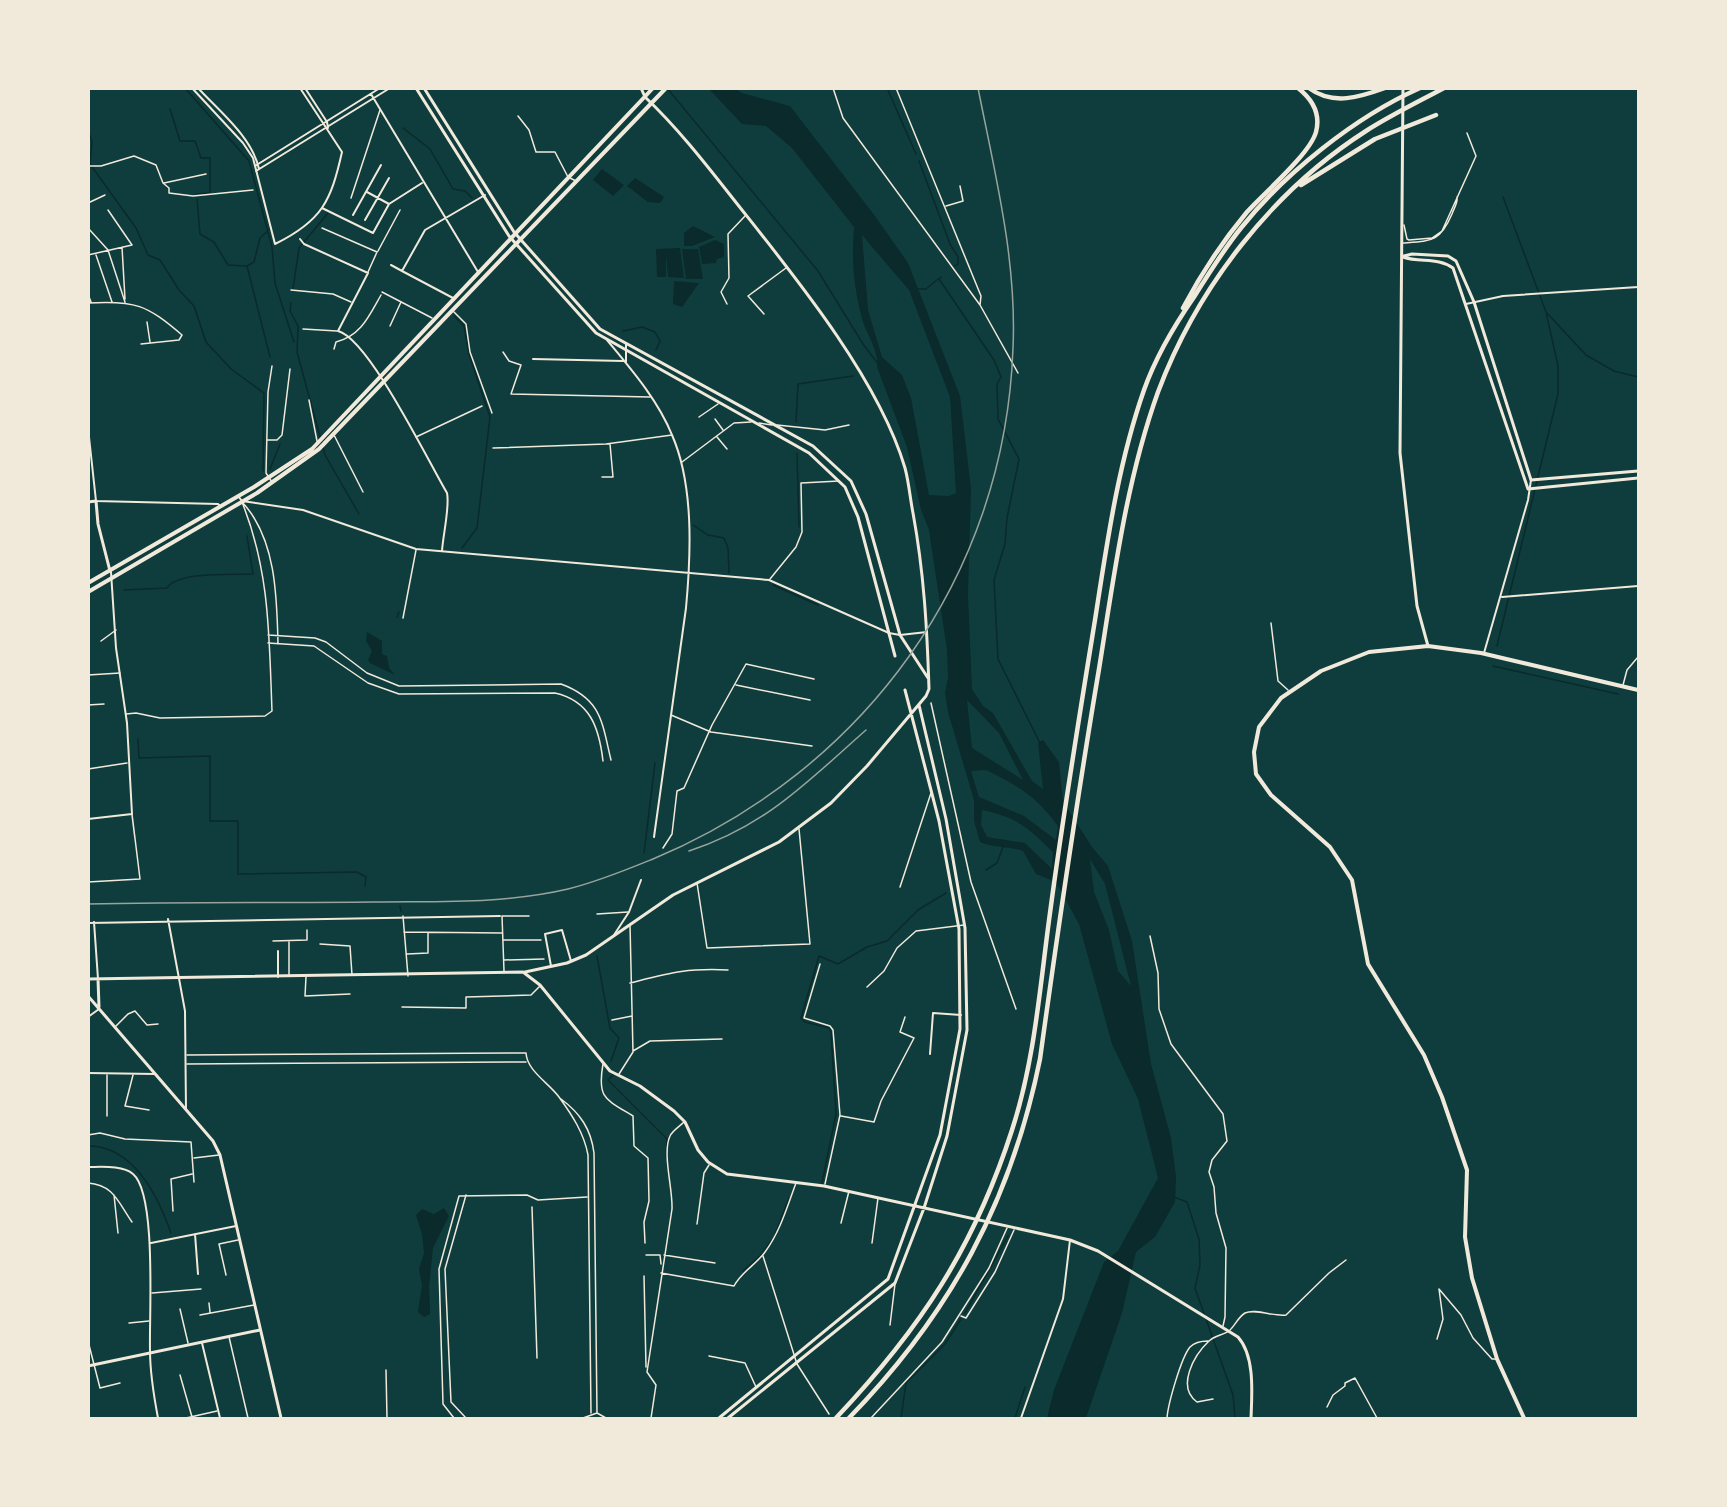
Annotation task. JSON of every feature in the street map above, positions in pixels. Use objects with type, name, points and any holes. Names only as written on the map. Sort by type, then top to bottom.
[{"type":"highway","points":[[836,1419],[915,1327],[982,1211],[1013,1129],[1026,1079],[1077,727],[1112,518],[1126,452],[1145,388],[1171,330],[1212,258],[1245,215],[1314,138],[1318,118],[1314,105],[1298,88]]},
{"type":"highway","points":[[1309,88],[1333,99],[1362,96],[1385,88]]},
{"type":"highway","points":[[1171,330],[1241,227],[1280,185],[1325,147],[1402,96],[1419,88]]},
{"type":"highway","points":[[849,1419],[889,1377],[948,1298],[986,1228],[1013,1163],[1030,1105],[1040,1059],[1088,727],[1127,501],[1158,393],[1191,320],[1219,274],[1254,230],[1288,193],[1365,131],[1444,88]]},
{"type":"highway","points":[[1288,193],[1375,139],[1436,115]]},
{"type":"main road","points":[[88,583],[259,484],[318,443],[570,179],[653,88]]},
{"type":"main road","points":[[88,592],[262,490],[320,449],[666,88]]},
{"type":"main road","points":[[1524,1419],[1497,1359],[1472,1278],[1465,1237],[1467,1170],[1442,1096],[1424,1055],[1368,964],[1352,880],[1330,847],[1271,795],[1256,774],[1254,752],[1259,727],[1288,691],[1344,660],[1369,652],[1428,646],[1484,653],[1638,690]]},
{"type":"street","points":[[192,88],[243,143],[256,165]]},
{"type":"street","points":[[198,88],[244,138],[257,157],[257,170],[275,244],[304,229],[322,208],[334,189],[342,152],[327,122],[305,88]]},
{"type":"street","points":[[300,88],[323,125],[328,128]]},
{"type":"street","points":[[256,165],[380,88]]},
{"type":"street","points":[[257,170],[390,88]]},
{"type":"street","points":[[416,88],[512,238],[596,333],[809,453],[840,481],[858,517],[895,656]]},
{"type":"street","points":[[424,88],[516,234],[600,329],[813,446],[851,481],[866,514],[900,635],[929,679]]},
{"type":"street","points":[[88,979],[408,976],[523,972],[571,961],[608,941],[673,895],[779,842],[798,828],[838,796],[926,696],[929,679],[925,588],[904,466],[883,413],[850,358],[787,267],[705,163],[645,98],[641,88]]},
{"type":"street","points":[[1403,88],[1400,453],[1418,606],[1428,646]]},
{"type":"street","points":[[371,94],[479,274]]},
{"type":"street","points":[[353,215],[381,165]]},
{"type":"street","points":[[365,220],[389,178]]},
{"type":"street","points":[[322,208],[373,233],[388,204],[423,183]]},
{"type":"street","points":[[366,192],[388,204]]},
{"type":"street","points":[[402,271],[425,230],[485,195]]},
{"type":"street","points":[[300,239],[304,244],[368,273],[338,331],[351,337],[381,377],[447,493],[449,501],[445,514],[442,552]]},
{"type":"street","points":[[1402,256],[1412,254],[1448,256],[1456,261],[1474,302],[1531,480],[1528,500],[1502,597],[1484,653]]},
{"type":"street","points":[[1402,256],[1412,260],[1444,261],[1453,268],[1528,489]]},
{"type":"street","points":[[391,265],[455,299]]},
{"type":"street","points":[[1466,304],[1534,295],[1638,287]]},
{"type":"street","points":[[605,338],[651,397],[673,435],[686,480],[690,572],[683,644],[654,837]]},
{"type":"street","points":[[617,353],[620,347],[626,344]]},
{"type":"street","points":[[626,344],[626,363]]},
{"type":"street","points":[[533,358],[626,363]]},
{"type":"street","points":[[88,428],[98,524],[112,577],[126,714],[132,814],[88,819]]},
{"type":"street","points":[[1531,480],[1638,471]]},
{"type":"street","points":[[1528,489],[1638,478]]},
{"type":"street","points":[[238,496],[242,501],[303,510],[416,549],[769,580],[890,633],[900,635],[927,632]]},
{"type":"street","points":[[88,502],[209,503],[219,504],[221,507]]},
{"type":"street","points":[[1502,597],[1638,586]]},
{"type":"street","points":[[718,1419],[795,1358],[888,1279],[940,1135],[961,1016],[958,925],[931,792],[905,690]]},
{"type":"street","points":[[728,1419],[895,1283],[924,1208],[946,1136],[967,1030],[965,924],[946,819],[919,705]]},
{"type":"street","points":[[608,941],[629,912],[641,880]]},
{"type":"street","points":[[88,923],[168,919],[501,916]]},
{"type":"street","points":[[168,919],[184,1011],[187,1055],[186,1110]]},
{"type":"street","points":[[94,922],[99,1009]]},
{"type":"street","points":[[551,966],[544,934],[562,930],[571,961]]},
{"type":"street","points":[[278,951],[278,977]]},
{"type":"street","points":[[523,972],[540,985],[610,1071],[640,1086],[685,1122],[698,1150],[710,1164],[728,1173],[825,1186],[879,1197],[1072,1241],[1098,1251],[1230,1331],[1246,1345],[1249,1359],[1251,1419]]},
{"type":"street","points":[[88,996],[213,1141],[220,1155],[281,1419]]},
{"type":"street","points":[[88,1017],[99,1009]]},
{"type":"street","points":[[930,1054],[933,1013],[961,1016]]},
{"type":"street","points":[[88,1073],[155,1074]]},
{"type":"street","points":[[88,1167],[113,1167],[132,1172],[140,1183],[150,1244],[150,1352],[158,1419]]},
{"type":"street","points":[[150,1244],[236,1226]]},
{"type":"street","points":[[195,1234],[198,1274]]},
{"type":"street","points":[[1021,1419],[1024,1403],[1063,1299],[1072,1241]]},
{"type":"street","points":[[88,1366],[260,1330]]},
{"type":"street","points":[[202,1343],[220,1419]]},
{"type":"lane","points":[[833,88],[843,117],[980,305],[1018,373]]},
{"type":"lane","points":[[896,88],[981,296],[980,305]]},
{"type":"lane","points":[[351,198],[380,110]]},
{"type":"lane","points":[[518,116],[529,130],[536,152],[555,152],[570,179],[577,182]]},
{"type":"lane","points":[[1402,223],[1406,227],[1408,240],[1432,238],[1442,231],[1476,156],[1467,133]]},
{"type":"lane","points":[[88,166],[93,167],[134,156],[156,165],[163,183],[167,184],[169,193],[193,196],[253,190]]},
{"type":"lane","points":[[163,183],[206,174]]},
{"type":"lane","points":[[945,206],[963,201],[960,186]]},
{"type":"lane","points":[[88,203],[105,195]]},
{"type":"lane","points":[[1402,243],[1428,241],[1440,235],[1446,228],[1457,197]]},
{"type":"lane","points":[[88,255],[132,245],[108,210]]},
{"type":"lane","points":[[368,273],[400,210]]},
{"type":"lane","points":[[726,304],[721,291],[729,278],[728,234],[733,226],[746,216]]},
{"type":"lane","points":[[88,228],[108,250],[125,303]]},
{"type":"lane","points":[[322,228],[377,252]]},
{"type":"lane","points":[[123,247],[125,303]]},
{"type":"lane","points":[[96,254],[112,302]]},
{"type":"lane","points":[[764,314],[748,296],[787,267]]},
{"type":"lane","points":[[291,290],[333,294],[352,302]]},
{"type":"lane","points":[[334,349],[336,342],[351,337],[362,328],[382,293],[441,324]]},
{"type":"lane","points":[[88,294],[90,303],[134,303],[147,309],[182,335],[179,340],[141,344]]},
{"type":"lane","points":[[390,326],[401,302]]},
{"type":"lane","points":[[453,312],[466,324],[470,352],[492,413]]},
{"type":"lane","points":[[147,322],[150,343]]},
{"type":"lane","points":[[303,329],[338,331]]},
{"type":"lane","points":[[503,352],[509,361],[522,365],[511,394],[651,397]]},
{"type":"lane","points":[[272,366],[266,473],[273,483]]},
{"type":"lane","points":[[267,440],[277,440],[282,435],[290,369]]},
{"type":"lane","points":[[309,400],[320,449]]},
{"type":"lane","points":[[699,417],[720,402]]},
{"type":"lane","points":[[416,437],[482,406]]},
{"type":"lane","points":[[715,419],[724,431]]},
{"type":"lane","points":[[681,462],[734,423],[756,422],[825,430],[849,425]]},
{"type":"lane","points":[[334,434],[363,492]]},
{"type":"lane","points":[[493,448],[610,443],[673,435]]},
{"type":"lane","points":[[717,436],[727,449]]},
{"type":"lane","points":[[602,477],[613,477],[610,443]]},
{"type":"lane","points":[[769,580],[796,547],[802,532],[801,483],[840,481]]},
{"type":"lane","points":[[126,714],[136,713],[160,718],[265,716],[272,711],[266,588],[255,534],[242,501]]},
{"type":"lane","points":[[242,501],[256,517],[264,535],[277,597],[278,644]]},
{"type":"lane","points":[[403,618],[416,549]]},
{"type":"lane","points":[[1271,623],[1278,681],[1288,691]]},
{"type":"lane","points":[[101,641],[116,630]]},
{"type":"lane","points":[[268,636],[315,638],[326,642],[367,673],[399,686],[561,684],[579,691],[596,707],[607,734],[611,760]]},
{"type":"lane","points":[[268,643],[315,646],[368,683],[399,694],[555,693],[572,697],[587,711],[598,735],[603,761]]},
{"type":"lane","points":[[1623,686],[1627,670],[1638,657]]},
{"type":"lane","points":[[663,848],[672,834],[678,791],[684,788],[746,664],[814,679]]},
{"type":"lane","points":[[88,675],[121,673]]},
{"type":"lane","points":[[735,685],[810,700]]},
{"type":"lane","points":[[88,705],[104,704]]},
{"type":"lane","points":[[931,704],[971,882],[1016,1009]]},
{"type":"lane","points":[[671,714],[711,732],[812,746]]},
{"type":"lane","points":[[88,769],[128,763]]},
{"type":"lane","points":[[900,887],[931,792]]},
{"type":"lane","points":[[88,882],[140,879],[132,814]]},
{"type":"lane","points":[[696,883],[707,948],[810,944],[798,828]]},
{"type":"lane","points":[[597,914],[629,912]]},
{"type":"lane","points":[[404,916],[408,976]]},
{"type":"lane","points":[[504,972],[501,916],[529,916]]},
{"type":"lane","points":[[867,987],[885,971],[897,948],[916,931],[965,924]]},
{"type":"lane","points":[[630,925],[629,983],[633,1015],[633,1052]]},
{"type":"lane","points":[[273,940],[307,940],[307,930]]},
{"type":"lane","points":[[404,932],[502,933]]},
{"type":"lane","points":[[406,955],[428,953],[428,933]]},
{"type":"lane","points":[[1150,936],[1158,973],[1159,1009],[1171,1044],[1225,1117],[1227,1141],[1212,1160],[1209,1168],[1216,1213],[1226,1248],[1225,1317],[1222,1326]]},
{"type":"lane","points":[[289,940],[289,977]]},
{"type":"lane","points":[[502,940],[541,940]]},
{"type":"lane","points":[[320,944],[350,946],[352,976]]},
{"type":"lane","points":[[503,960],[544,959]]},
{"type":"lane","points":[[820,964],[804,1018],[832,1028],[840,1116],[825,1186]]},
{"type":"lane","points":[[629,983],[666,972],[692,968],[728,970]]},
{"type":"lane","points":[[306,977],[305,996],[350,994]]},
{"type":"lane","points":[[402,1007],[466,1008],[466,997],[531,995],[540,985]]},
{"type":"lane","points":[[114,1027],[128,1014],[135,1011],[147,1025],[158,1024]]},
{"type":"lane","points":[[612,1020],[633,1015]]},
{"type":"lane","points":[[840,1116],[874,1122],[881,1101],[914,1038],[900,1032],[905,1017]]},
{"type":"lane","points":[[618,1075],[633,1052],[650,1041],[722,1039]]},
{"type":"lane","points":[[187,1055],[526,1053],[527,1062],[560,1098],[575,1109],[585,1122],[592,1143],[597,1413]]},
{"type":"lane","points":[[223,1055],[224,1064]]},
{"type":"lane","points":[[187,1064],[527,1062]]},
{"type":"lane","points":[[603,1062],[600,1085],[603,1096],[633,1116],[634,1146],[648,1158],[650,1201],[644,1222],[645,1243]]},
{"type":"lane","points":[[107,1074],[107,1116]]},
{"type":"lane","points":[[133,1074],[125,1106],[149,1110]]},
{"type":"lane","points":[[560,1098],[585,1140],[588,1155],[591,1413]]},
{"type":"lane","points":[[647,1368],[672,1209],[673,1189],[668,1157],[670,1135],[685,1122]]},
{"type":"lane","points":[[88,1135],[100,1133],[125,1139],[191,1142],[194,1182]]},
{"type":"lane","points":[[194,1158],[220,1155]]},
{"type":"lane","points":[[697,1224],[704,1173],[710,1164]]},
{"type":"lane","points":[[174,1211],[171,1179],[193,1174]]},
{"type":"lane","points":[[88,1183],[103,1184],[114,1194],[132,1222]]},
{"type":"lane","points":[[661,1273],[734,1286],[739,1277],[763,1256],[777,1233],[796,1183]]},
{"type":"lane","points":[[841,1222],[849,1191]]},
{"type":"lane","points":[[114,1194],[118,1233]]},
{"type":"lane","points":[[466,1195],[445,1269],[451,1402],[466,1419]]},
{"type":"lane","points":[[454,1419],[443,1404],[440,1269],[459,1196],[527,1195],[537,1200],[588,1197]]},
{"type":"lane","points":[[872,1243],[879,1197]]},
{"type":"lane","points":[[532,1207],[537,1358]]},
{"type":"lane","points":[[871,1419],[942,1342],[989,1268],[1007,1227]]},
{"type":"lane","points":[[960,1315],[966,1318],[989,1281],[1014,1229]]},
{"type":"lane","points":[[226,1275],[219,1244],[239,1240]]},
{"type":"lane","points":[[646,1255],[660,1255],[662,1268]]},
{"type":"lane","points":[[663,1255],[715,1263]]},
{"type":"lane","points":[[763,1256],[797,1365],[829,1414]]},
{"type":"lane","points":[[589,1257],[595,1257]]},
{"type":"lane","points":[[1167,1419],[1168,1402],[1189,1349],[1197,1342],[1209,1341],[1230,1331],[1242,1314],[1250,1311],[1286,1315],[1329,1273],[1346,1260]]},
{"type":"lane","points":[[644,1276],[646,1372],[656,1385],[651,1419]]},
{"type":"lane","points":[[890,1326],[895,1283]]},
{"type":"lane","points":[[151,1293],[201,1289]]},
{"type":"lane","points":[[1437,1339],[1443,1319],[1439,1289],[1461,1315],[1473,1338],[1492,1359],[1497,1359]]},
{"type":"lane","points":[[208,1303],[210,1313]]},
{"type":"lane","points":[[200,1315],[255,1305]]},
{"type":"lane","points":[[180,1309],[189,1346]]},
{"type":"lane","points":[[129,1323],[150,1321]]},
{"type":"lane","points":[[229,1337],[248,1419]]},
{"type":"lane","points":[[88,1341],[100,1388],[120,1383]]},
{"type":"lane","points":[[1209,1341],[1190,1367],[1188,1383],[1193,1399],[1197,1402],[1213,1399]]},
{"type":"lane","points":[[709,1356],[745,1363],[757,1388]]},
{"type":"lane","points":[[386,1370],[387,1419]]},
{"type":"lane","points":[[180,1375],[189,1418],[218,1411]]},
{"type":"lane","points":[[1327,1407],[1333,1395],[1345,1386],[1345,1383],[1355,1378],[1377,1419]]},
{"type":"lane","points":[[583,1419],[591,1413],[597,1413],[606,1419]]},
{"type":"lane","points":[[458,1419],[462,1415]]},
{"type":"water","points":[[709,89],[736,89],[742,93],[790,106],[875,216],[908,263],[960,396],[971,489],[968,595],[972,689],[983,706],[993,713],[1032,781],[1043,789],[1038,743],[1043,740],[1059,762],[1063,802],[1092,847],[1108,866],[1132,941],[1151,1064],[1171,1138],[1176,1177],[1175,1202],[1155,1237],[1136,1252],[1122,1313],[1086,1418],[1047,1418],[1054,1390],[1104,1262],[1118,1251],[1158,1178],[1138,1099],[1112,1044],[1079,924],[1056,882],[1036,874],[1023,851],[980,842],[974,821],[974,800],[948,712],[945,693],[948,677],[947,650],[929,530],[921,510],[907,447],[877,367],[875,350],[860,310],[853,263],[854,227],[792,148],[766,126],[742,124]],"holes":[[[862,235],[909,290],[950,397],[956,493],[949,496],[929,495],[911,398],[902,375],[882,357],[868,310]],[[967,700],[999,733],[1023,780],[972,748]],[[986,770],[1008,781],[1034,799],[1058,826],[1056,840],[1024,816],[979,797],[971,771]],[[982,810],[1013,820],[1036,836],[1053,852],[1052,869],[1025,843],[987,837],[981,825]],[[1090,859],[1105,884],[1131,986],[1118,971],[1109,930],[1094,892]]]},
{"type":"water","points":[[602,169],[624,185],[613,196],[593,180]]},
{"type":"water","points":[[635,178],[664,197],[660,203],[648,202],[627,186]]},
{"type":"water","points":[[693,226],[715,237],[692,246],[684,246],[684,233]]},
{"type":"water","points":[[715,240],[724,244],[724,257],[717,259],[716,263],[702,264],[699,247]]},
{"type":"water","points":[[680,248],[684,278],[668,277],[666,254],[666,277],[657,277],[656,249]]},
{"type":"water","points":[[682,249],[698,249],[703,279],[686,279]]},
{"type":"water","points":[[674,281],[699,283],[682,307],[673,304]]},
{"type":"water","points":[[367,632],[382,641],[382,654],[387,656],[389,668],[395,675],[368,660],[372,651],[366,641]]},
{"type":"water","points":[[444,1208],[449,1216],[433,1248],[429,1286],[430,1314],[424,1317],[418,1312],[422,1285],[419,1269],[424,1253],[422,1234],[416,1215],[422,1209],[434,1214]]},
{"type":"waterway","points":[[185,88],[249,161],[272,247],[275,283],[294,342]]},
{"type":"waterway","points":[[667,88],[818,271],[863,344],[879,365]]},
{"type":"waterway","points":[[887,88],[916,154]]},
{"type":"waterway","points":[[170,109],[180,141],[195,141],[201,158],[210,158],[210,193],[196,194]]},
{"type":"waterway","points":[[403,128],[430,149],[453,189],[465,191],[472,198]]},
{"type":"waterway","points":[[88,129],[92,142],[90,164],[136,228],[148,255],[160,260],[179,290],[194,306],[206,342],[231,369],[264,393],[263,471]]},
{"type":"waterway","points":[[919,161],[950,244],[958,257],[958,264],[955,266]]},
{"type":"waterway","points":[[1503,197],[1546,312],[1586,355],[1614,371],[1638,377]]},
{"type":"waterway","points":[[197,199],[200,234],[214,242],[228,265],[246,266]]},
{"type":"waterway","points":[[293,289],[299,248],[328,213]]},
{"type":"waterway","points":[[270,229],[260,238],[254,262],[247,266],[270,357]]},
{"type":"waterway","points":[[941,277],[939,279],[994,360],[1001,377],[997,384],[998,419],[1019,459],[1007,518],[1005,544],[994,580],[998,659],[1040,743]]},
{"type":"waterway","points":[[917,289],[926,289],[938,279]]},
{"type":"waterway","points":[[291,303],[290,311],[298,326],[297,352],[325,455],[359,514]]},
{"type":"waterway","points":[[1497,646],[1558,394],[1558,366],[1546,312]]},
{"type":"waterway","points":[[454,316],[464,326],[469,354],[490,417],[477,528],[462,548]]},
{"type":"waterway","points":[[623,331],[642,327],[655,332],[660,341],[656,350]]},
{"type":"waterway","points":[[796,422],[798,384],[853,376]]},
{"type":"waterway","points":[[270,469],[280,444]]},
{"type":"waterway","points":[[797,453],[799,527]]},
{"type":"waterway","points":[[693,525],[708,535],[724,538],[728,548],[729,573]]},
{"type":"waterway","points":[[124,590],[167,588],[173,583],[194,576],[253,574],[247,536]]},
{"type":"waterway","points":[[773,585],[818,605]]},
{"type":"waterway","points":[[397,617],[399,612]]},
{"type":"waterway","points":[[1493,666],[1618,694]]},
{"type":"waterway","points":[[138,739],[139,758],[210,756],[210,821],[238,821],[238,874],[357,872],[366,877],[365,886]]},
{"type":"waterway","points":[[644,853],[655,763]]},
{"type":"waterway","points":[[986,870],[997,863],[1003,847]]},
{"type":"waterway","points":[[822,1183],[836,1114],[831,1032],[829,1028],[805,1022],[801,1018],[819,956],[838,964],[867,947],[887,941],[918,910],[946,893]]},
{"type":"waterway","points":[[400,906],[401,911]]},
{"type":"waterway","points":[[597,956],[610,1028],[619,1038],[611,1061]]},
{"type":"waterway","points":[[613,1075],[608,1080],[667,1139],[666,1157]]},
{"type":"waterway","points":[[88,1146],[104,1148],[119,1154],[131,1164],[151,1189],[171,1233]]},
{"type":"waterway","points":[[1174,1197],[1187,1202],[1199,1239],[1200,1265],[1195,1288],[1233,1395],[1235,1418]]},
{"type":"waterway","points":[[774,1237],[789,1198]]},
{"type":"waterway","points":[[965,1313],[1008,1236]]},
{"type":"waterway","points":[[743,1271],[761,1255],[771,1241]]},
{"type":"waterway","points":[[901,1418],[906,1383],[945,1344],[961,1319]]},
{"type":"waterway","points":[[1015,1418],[1025,1387]]},
{"type":"railway","points":[[88,904],[471,901],[520,897],[568,889],[653,859],[728,821],[797,774],[857,719],[909,657],[951,588],[983,512],[1004,432],[1013,348],[1012,282],[998,185],[978,88]]},
{"type":"railway","points":[[689,851],[741,829],[784,801],[866,730]]}]
